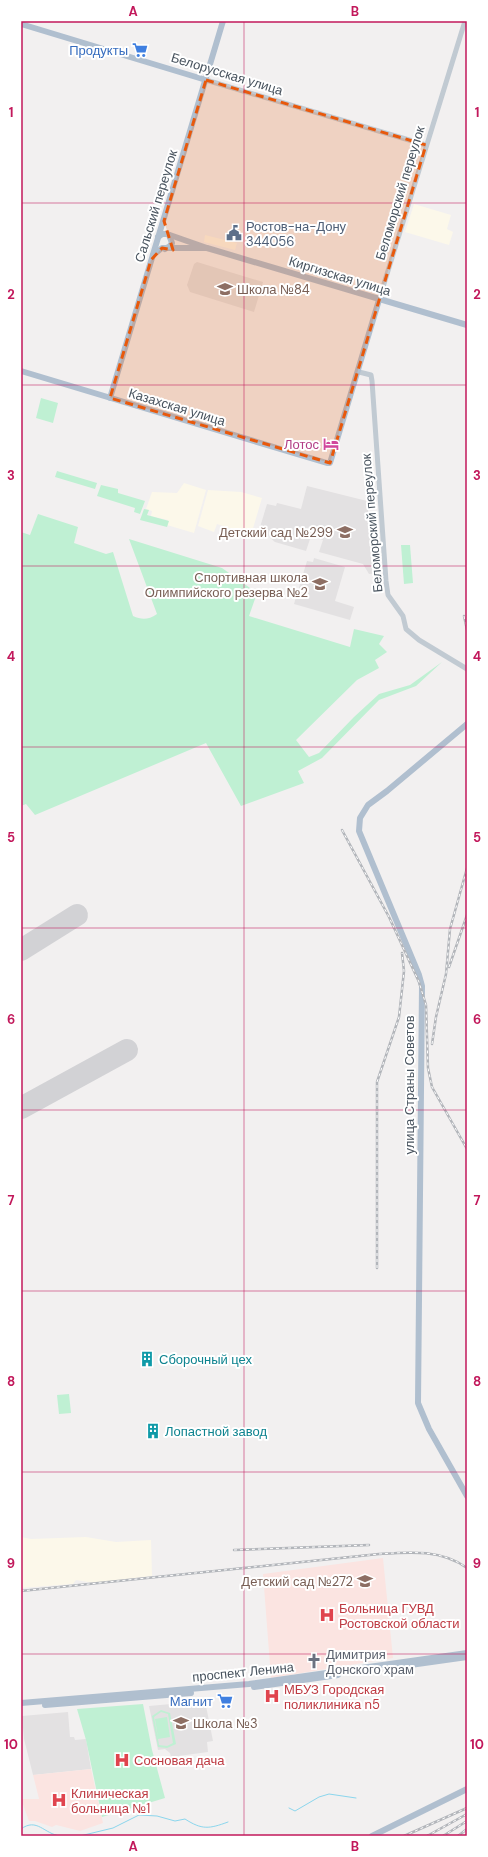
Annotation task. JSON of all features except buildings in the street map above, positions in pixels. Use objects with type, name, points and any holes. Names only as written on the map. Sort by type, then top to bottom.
[{"type":"main road","name":"Сальский переулок","points":[[110,398],[223,21]]},
{"type":"main road","name":"Белорусская улица","points":[[21,24],[206,80]]},
{"type":"main road","points":[[153,255],[170,246],[172,243],[164,221]]},
{"type":"main road","points":[[164,248],[158,245],[158,238],[162,234],[168,235]]},
{"type":"main road","name":"Киргизская улица","points":[[168,235],[379,300],[452,319],[467,325]]},
{"type":"main road","name":"Киргизская улица","points":[[164,248],[207,248]]},
{"type":"main road","name":"Беломорский переулок","points":[[327,463],[332,460],[379,300]]},
{"type":"main road","name":"Казахская улица","points":[[21,371],[327,463]]},
{"type":"main road","name":"улица Страны Советов","points":[[467,724],[368,805],[360,818],[359,831],[419,975],[422,986],[418,1403],[429,1429],[467,1496]]},
{"type":"main road","name":"проспект Ленина","points":[[21,1703],[249,1684],[467,1653]]},
{"type":"main road","name":"проспект Ленина","points":[[21,1707],[268,1686],[467,1657]]},
{"type":"main road","points":[[372,1836],[454,1797],[467,1789]]},
{"type":"street","name":"Беломорский переулок","points":[[379,300],[465,21]]},
{"type":"street","name":"Белорусская улица","points":[[206,80],[426,145]]},
{"type":"street","name":"Беломорский переулок","points":[[359,372],[371,375],[388,595],[403,616],[406,629],[419,640],[467,669]]},
{"type":"highlighted area","points":[[206,80],[426,145],[330,463],[110,398],[151,260],[162,248],[173,250],[164,221]]},
{"type":"shaded area","points":[[414,204],[451,215],[447,229],[453,232],[449,245],[405,232]]},
{"type":"shaded area","points":[[205,235],[237,243],[235,250],[204,242]]},
{"type":"shaded area","name":"Школа №84","points":[[197,262],[263,282],[254,312],[190,292],[187,285],[194,264]]},
{"type":"shaded area","points":[[184,483],[206,490],[194,533],[167,525],[168,520],[151,516],[152,511],[146,509],[152,492],[177,493]]},
{"type":"shaded area","name":"Детский сад №299","points":[[307,486],[367,501],[369,518],[376,519],[380,573],[369,574],[363,564],[319,552],[323,540],[311,536],[306,551],[275,542],[268,536],[258,534],[267,504],[276,506],[277,503],[301,509]]},
{"type":"shaded area","points":[[208,490],[241,492],[262,498],[251,535],[217,524],[214,532],[198,526]]},
{"type":"shaded area","name":"Спортивная школа Олимпийского резерва №2","points":[[314,558],[345,567],[335,601],[354,607],[350,620],[294,604],[307,561],[313,562]]},
{"type":"shaded area","points":[[21,1537],[31,1539],[86,1537],[116,1542],[151,1540],[152,1576],[94,1583],[76,1580],[73,1584],[21,1588]]},
{"type":"shaded area","name":"Больница ГУВД Ростовской области","points":[[383,1558],[393,1658],[271,1678],[263,1574]]},
{"type":"shaded area","name":"Школа №3","points":[[205,1701],[213,1741],[207,1742],[208,1752],[171,1757],[170,1753],[165,1749],[158,1750],[149,1706]]},
{"type":"shaded area","points":[[68,1712],[70,1737],[74,1737],[75,1740],[86,1739],[91,1769],[33,1775],[24,1739],[22,1716]]},
{"type":"shaded area","name":"Клиническая больница №1","points":[[91,1769],[103,1823],[80,1831],[56,1825],[52,1827],[35,1821],[29,1821],[21,1799],[39,1799],[33,1775]]},
{"type":"green space","points":[[41,398],[58,403],[53,423],[36,418]]},
{"type":"green space","points":[[57,471],[97,483],[95,489],[55,477]]},
{"type":"green space","points":[[101,485],[118,489],[118,493],[145,501],[140,514],[134,512],[135,508],[97,496]]},
{"type":"green space","points":[[144,509],[149,510],[147,515],[169,521],[167,527],[140,520]]},
{"type":"green space","points":[[38,514],[78,527],[74,543],[106,554],[113,552],[133,616],[142,619],[157,614],[129,539],[222,568],[257,593],[249,616],[350,647],[354,629],[384,636],[379,644],[387,652],[375,660],[379,668],[357,680],[296,740],[309,757],[319,753],[379,694],[410,685],[442,662],[416,686],[379,700],[322,758],[298,771],[304,783],[241,806],[206,743],[35,815],[26,804],[21,806],[21,532],[30,535]]},
{"type":"green space","points":[[401,545],[410,545],[413,583],[404,584]]},
{"type":"green space","points":[[69,1394],[71,1413],[59,1414],[57,1395]]},
{"type":"green space","name":"Сосновая дача","points":[[143,1704],[152,1750],[165,1798],[102,1817],[86,1740],[77,1709]]},
{"type":"green space","points":[[161,1710],[170,1713],[176,1744],[167,1748],[158,1747],[152,1716]],"holes":[[[161,1712],[168,1714],[173,1743],[167,1746],[159,1745],[158,1739],[170,1737],[167,1717],[155,1719],[158,1738],[154,1717]]]},
{"type":"waterway","points":[[289,1808],[295,1811],[319,1797],[329,1794],[356,1798]]},
{"type":"waterway","points":[[80,1836],[113,1828],[139,1815],[157,1816],[175,1821],[185,1819],[201,1827],[211,1827],[228,1822]]},
{"type":"waterway","points":[[21,1829],[27,1826],[36,1825],[54,1835],[60,1836]]},
{"type":"runway","points":[[21,950],[77,915]]},
{"type":"runway","points":[[21,1108],[127,1050]]},
{"type":"railway","points":[[464,616],[467,630]]},
{"type":"railway","points":[[342,830],[389,917],[419,982],[426,1005],[428,1068],[432,1087],[467,1149]]},
{"type":"railway","points":[[432,1044],[436,1017],[446,974],[450,929],[467,868]]},
{"type":"railway","points":[[449,967],[467,915]]},
{"type":"railway","points":[[377,1268],[377,1082],[399,1017],[404,971],[402,953]]},
{"type":"railway","points":[[234,1550],[369,1545]]},
{"type":"railway","points":[[21,1591],[390,1553],[424,1553],[436,1555],[457,1562],[467,1568]]},
{"type":"railway","points":[[404,1836],[467,1808]]},
{"type":"railway","points":[[427,1836],[467,1814]]},
{"type":"railway","points":[[443,1836],[467,1821]]},
{"type":"railway","points":[[458,1836],[467,1829]]},
{"type":"place","name":"Продукты","points":[[140,50]]},
{"type":"place","name":"Ростов-на-Дону 344056","points":[[234,233]]},
{"type":"place","name":"Школа №84","points":[[225,289]]},
{"type":"place","name":"Лотос","points":[[331,444]]},
{"type":"place","name":"Детский сад №299","points":[[345,532]]},
{"type":"place","name":"Спортивная школа Олимпийского резерва №2","points":[[320,584]]},
{"type":"place","name":"Сборочный цех","points":[[147,1359]]},
{"type":"place","name":"Лопастной завод","points":[[153,1431]]},
{"type":"place","name":"Детский сад №272","points":[[365,1581]]},
{"type":"place","name":"Больница ГУВД Ростовской области","points":[[327,1615]]},
{"type":"place","name":"Димитрия Донского храм","points":[[314,1661]]},
{"type":"place","name":"МБУЗ Городская поликлиника n5","points":[[272,1696]]},
{"type":"place","name":"Магнит","points":[[225,1701]]},
{"type":"place","name":"Школа №3","points":[[181,1723]]},
{"type":"place","name":"Сосновая дача","points":[[122,1760]]},
{"type":"place","name":"Клиническая больница №1","points":[[59,1800]]}]
